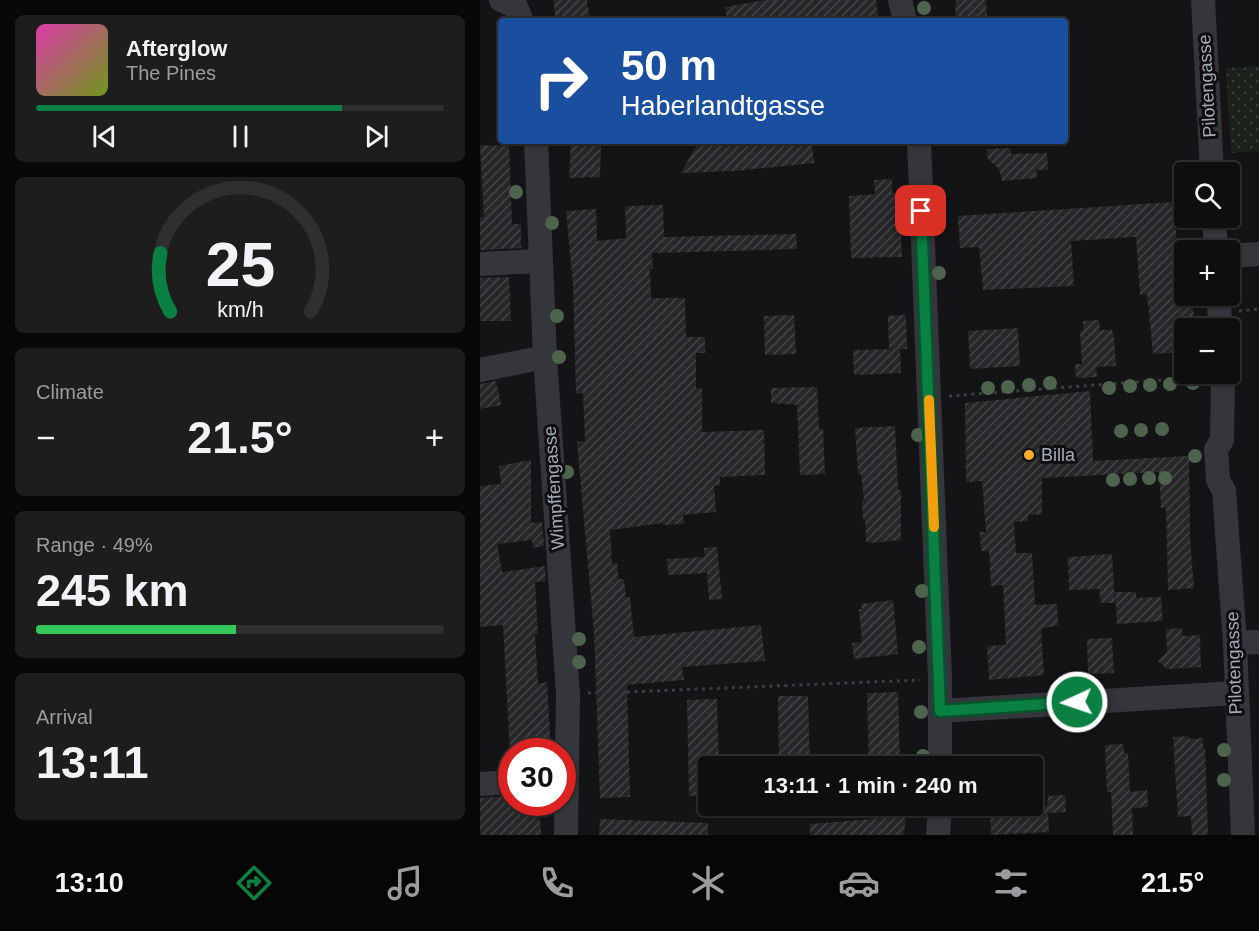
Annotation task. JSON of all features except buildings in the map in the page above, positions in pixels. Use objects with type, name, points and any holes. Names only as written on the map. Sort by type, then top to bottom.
[{"type":"street","points":[[501,0],[516,7],[521,18]]},
{"type":"street","points":[[900,0],[904,18]]},
{"type":"street","name":"Pilotengasse","points":[[1203,0],[1211,162]]},
{"type":"street","name":"Wimpffengasse","points":[[536,144],[545,357],[568,693],[567,738]]},
{"type":"street","points":[[919,144],[940,679],[940,756]]},
{"type":"street","points":[[1240,255],[1259,254]]},
{"type":"street","points":[[480,264],[540,261]]},
{"type":"street","points":[[480,370],[545,357]]},
{"type":"street","name":"Pilotengasse","points":[[1213,384],[1222,440],[1216,450],[1218,480],[1224,491],[1235,643],[1235,693],[1243,835]]},
{"type":"street","points":[[1235,643],[1259,642]]},
{"type":"street","points":[[940,711],[1235,693]]},
{"type":"street","points":[[480,784],[498,783]]},
{"type":"street","name":"Wimpffengasse","points":[[566,816],[566,835]]},
{"type":"street","points":[[938,835],[939,816]]},
{"type":"path","points":[[949,396],[1174,378]]},
{"type":"path","points":[[627,692],[940,679]]},
{"type":"path","points":[[586,693],[598,692]]},
{"type":"shaded area","points":[[1259,66],[1259,151],[1231,153],[1226,68]]},
{"type":"slow traffic","points":[[929,400],[934,527]]},
{"type":"place","name":"Billa","points":[[1029,455]]},
{"type":"route","points":[[921,211],[940,711],[1077,702]]}]
